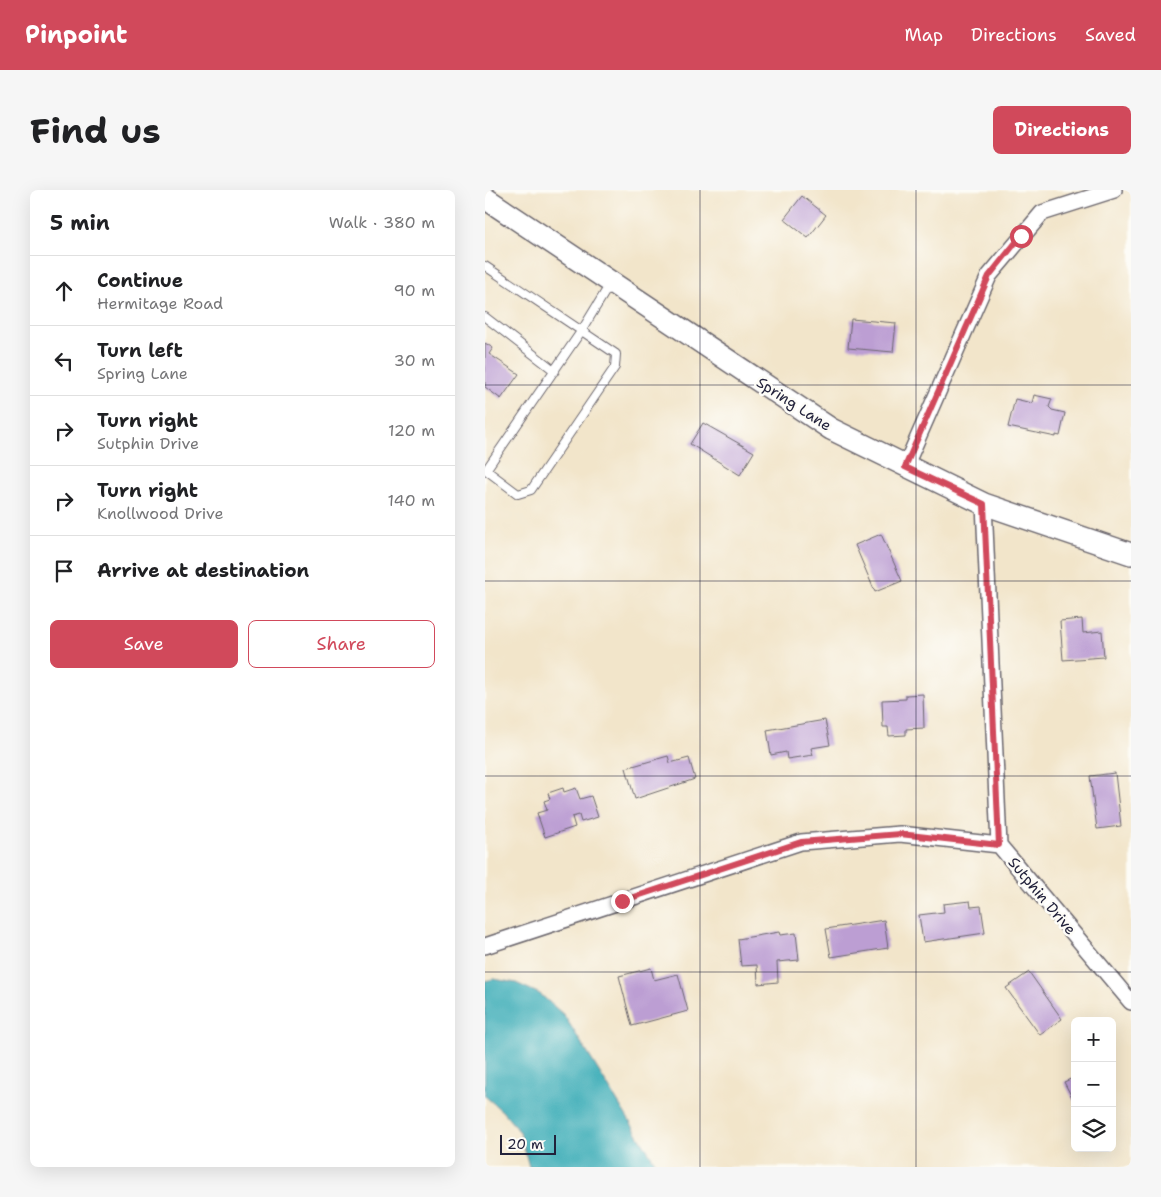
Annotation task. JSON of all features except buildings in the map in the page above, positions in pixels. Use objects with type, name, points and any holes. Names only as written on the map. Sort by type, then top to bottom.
[{"type":"street","points":[[905,467],[989,276],[1042,213],[1114,190]]},
{"type":"street","name":"Spring Lane","points":[[485,198],[831,429],[905,467],[984,504],[1131,554]]},
{"type":"street","name":"Sutphin Drive","points":[[984,504],[999,845],[1131,1002]]},
{"type":"street","points":[[485,946],[801,842],[900,834],[999,845]]},
{"type":"lane","points":[[485,266],[582,330],[617,354],[615,367],[531,490],[518,494],[486,470],[555,371],[582,330],[611,282]]},
{"type":"lane","points":[[485,317],[555,371]]},
{"type":"water","points":[[494,979],[516,983],[540,994],[564,1015],[658,1167],[529,1167],[520,1132],[502,1111],[485,1096],[485,981]]},
{"type":"route","points":[[622,901],[801,842],[900,834],[999,845],[984,504],[905,467],[989,276],[1021,236]]}]
